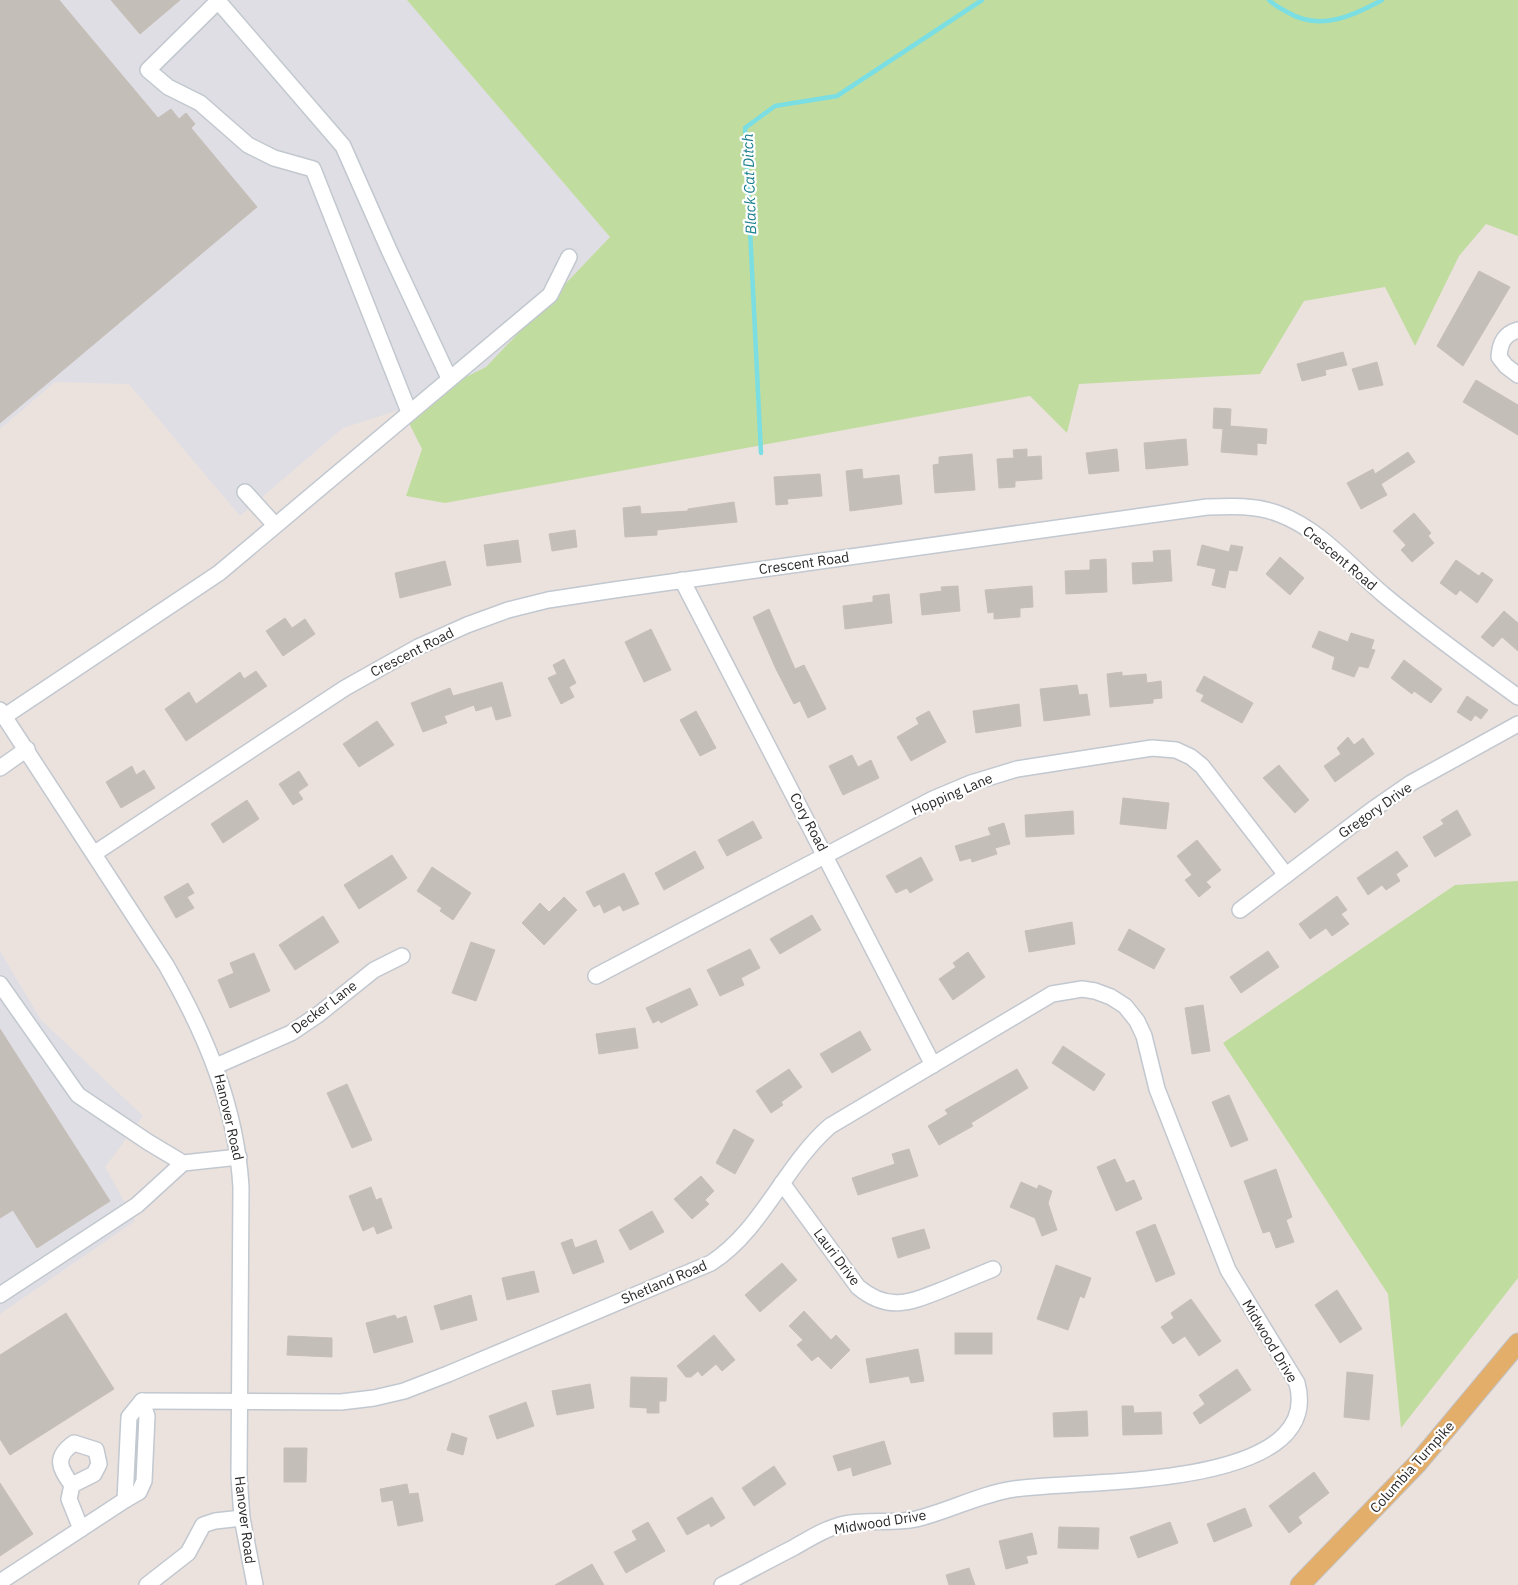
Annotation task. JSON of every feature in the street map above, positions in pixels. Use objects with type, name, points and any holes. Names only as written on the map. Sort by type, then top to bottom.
[{"type":"main road","name":"Columbia Turnpike","points":[[1300,1585],[1417,1464],[1518,1343]]},
{"type":"street","points":[[409,412],[313,169],[274,158],[248,145],[200,103],[168,88],[148,70],[218,1],[343,146],[449,378]]},
{"type":"street","points":[[2,713],[219,573],[274,524],[550,295],[569,257]]},
{"type":"street","points":[[1518,330],[1510,332],[1500,344],[1499,356],[1506,366],[1518,375]]},
{"type":"street","points":[[245,492],[274,524]]},
{"type":"street","name":"Crescent Road","points":[[95,853],[346,688],[418,647],[467,625],[508,610],[548,600],[682,580],[1207,507],[1234,506],[1258,508],[1278,513],[1304,527],[1431,632],[1518,697]]},
{"type":"street","name":"Cory Road","points":[[682,580],[933,1065]]},
{"type":"street","name":"Hanover Road","points":[[2,713],[95,853],[181,991],[223,1084],[239,1157],[242,1234],[238,1401],[239,1476],[242,1518],[255,1585]]},
{"type":"street","name":"Gregory Drive","points":[[1240,910],[1411,783],[1518,724]]},
{"type":"street","name":"Hopping Lane","points":[[596,976],[933,799],[971,783],[1017,769],[1163,747],[1176,750],[1191,757],[1202,766],[1286,875]]},
{"type":"street","points":[[0,768],[26,749]]},
{"type":"street","name":"Decker Lane","points":[[216,1066],[291,1033],[319,1014],[374,970],[402,956]]},
{"type":"street","points":[[0,984],[78,1095],[183,1163]]},
{"type":"street","name":"Midwood Drive","points":[[722,1585],[824,1532],[843,1525],[917,1518],[975,1498],[1012,1489],[1199,1473],[1235,1464],[1252,1456],[1276,1442],[1292,1426],[1299,1403],[1296,1383],[1228,1270],[1157,1089],[1144,1036],[1137,1021],[1126,1006],[1111,997],[1082,989],[1052,994],[1016,1016]]},
{"type":"street","name":"Shetland Road","points":[[81,1529],[125,1500],[129,1418],[142,1401],[341,1402],[374,1398],[404,1391],[711,1263],[728,1251],[745,1235],[809,1146],[830,1126],[1016,1016]]},
{"type":"street","points":[[0,1295],[137,1205],[183,1163],[239,1157]]},
{"type":"street","name":"Lauri Drive","points":[[782,1183],[858,1287],[868,1296],[894,1303],[918,1300],[993,1269]]},
{"type":"street","points":[[0,1582],[81,1529],[69,1499],[72,1485]]},
{"type":"street","points":[[147,1585],[188,1554],[203,1525],[215,1521],[242,1518]]},
{"type":"shaded area","points":[[0,0],[407,0],[610,237],[486,367],[402,409],[343,428],[240,516],[129,384],[55,382],[0,429]]},
{"type":"shaded area","points":[[0,951],[41,1020],[143,1116],[105,1167],[135,1221],[0,1314]]},
{"type":"green space","points":[[407,0],[1518,0],[1518,236],[1486,224],[1459,256],[1415,346],[1385,287],[1304,301],[1260,374],[1079,384],[1067,433],[1030,396],[445,503],[406,496],[422,449],[402,409],[486,367],[610,237]]},
{"type":"green space","points":[[1518,881],[1518,1278],[1401,1428],[1388,1294],[1223,1043],[1455,885]]},
{"type":"building","points":[[0,0],[59,0],[158,118],[171,109],[179,119],[186,113],[195,124],[191,128],[257,207],[0,423]]},
{"type":"building","points":[[111,0],[180,0],[140,34]]},
{"type":"building","points":[[1479,271],[1510,287],[1463,366],[1437,346]]},
{"type":"building","points":[[1343,352],[1347,365],[1325,370],[1326,375],[1302,381],[1297,364]]},
{"type":"building","points":[[1377,362],[1383,385],[1359,390],[1352,369]]},
{"type":"building","points":[[1476,380],[1518,405],[1518,435],[1463,402]]},
{"type":"building","points":[[1214,408],[1231,409],[1230,426],[1267,429],[1266,444],[1257,443],[1257,455],[1221,452],[1223,429],[1213,428]]},
{"type":"building","points":[[1186,439],[1188,465],[1146,469],[1144,443]]},
{"type":"building","points":[[1027,449],[1027,457],[1041,456],[1042,479],[1015,481],[1015,487],[999,488],[997,459],[1014,458],[1013,450]]},
{"type":"building","points":[[1117,449],[1119,471],[1089,474],[1086,453]]},
{"type":"building","points":[[1408,452],[1415,462],[1381,484],[1387,495],[1361,509],[1347,483],[1373,469],[1375,474]]},
{"type":"building","points":[[972,454],[975,490],[935,493],[933,465],[939,464],[939,457]]},
{"type":"building","points":[[862,469],[863,479],[899,475],[902,504],[850,511],[846,471]]},
{"type":"building","points":[[820,474],[822,496],[787,499],[788,504],[776,505],[774,477]]},
{"type":"building","points":[[734,502],[737,522],[657,530],[657,535],[625,537],[623,508],[640,506],[641,514],[688,511],[688,509]]},
{"type":"building","points":[[1414,513],[1431,533],[1428,536],[1434,543],[1412,562],[1401,550],[1406,545],[1393,531]]},
{"type":"building","points":[[575,530],[577,547],[552,551],[549,534]]},
{"type":"building","points":[[518,540],[521,562],[487,566],[484,545]]},
{"type":"building","points":[[1202,545],[1229,552],[1231,545],[1243,547],[1237,571],[1229,570],[1225,588],[1212,585],[1216,569],[1197,565]]},
{"type":"building","points":[[1170,550],[1172,581],[1133,584],[1132,563],[1154,562],[1153,551]]},
{"type":"building","points":[[1280,557],[1304,578],[1290,595],[1266,574]]},
{"type":"building","points":[[1106,559],[1107,592],[1066,594],[1065,571],[1090,570],[1090,560]]},
{"type":"building","points":[[1456,560],[1479,576],[1482,572],[1493,580],[1477,603],[1460,590],[1456,595],[1440,583]]},
{"type":"building","points":[[445,561],[451,585],[400,598],[395,573]]},
{"type":"building","points":[[958,586],[960,611],[922,615],[920,594],[942,591],[941,587]]},
{"type":"building","points":[[1032,586],[1033,607],[1020,608],[1020,617],[994,619],[994,612],[988,613],[985,590]]},
{"type":"building","points":[[889,594],[892,623],[845,629],[843,606],[873,602],[873,596]]},
{"type":"building","points":[[769,609],[795,669],[804,665],[826,709],[808,718],[800,701],[794,704],[753,617]]},
{"type":"building","points":[[1504,611],[1518,623],[1518,651],[1502,637],[1493,647],[1481,637]]},
{"type":"building","points":[[285,618],[292,628],[305,619],[315,634],[283,656],[266,631]]},
{"type":"building","points":[[651,629],[671,670],[644,682],[625,642]]},
{"type":"building","points":[[1319,631],[1348,642],[1351,633],[1374,640],[1371,649],[1375,650],[1368,668],[1359,666],[1354,677],[1332,669],[1335,657],[1312,647]]},
{"type":"building","points":[[564,659],[576,683],[569,687],[574,697],[561,704],[548,678],[557,674],[553,665]]},
{"type":"building","points":[[1404,660],[1442,689],[1431,703],[1414,691],[1412,694],[1391,678]]},
{"type":"building","points":[[256,671],[267,686],[186,741],[165,709],[189,692],[196,704],[240,672],[244,679]]},
{"type":"building","points":[[1122,672],[1122,676],[1146,674],[1147,683],[1161,681],[1162,698],[1153,699],[1153,703],[1110,707],[1107,674]]},
{"type":"building","points":[[1204,676],[1253,703],[1242,723],[1201,701],[1204,695],[1196,691]]},
{"type":"building","points":[[502,682],[511,716],[496,720],[492,706],[476,711],[474,705],[444,716],[447,723],[423,732],[411,703],[450,688],[453,696]]},
{"type":"building","points":[[1077,685],[1079,695],[1087,694],[1090,715],[1044,721],[1040,689]]},
{"type":"building","points":[[1467,696],[1488,710],[1481,719],[1475,715],[1471,721],[1457,712]]},
{"type":"building","points":[[1019,704],[1021,726],[976,733],[973,711]]},
{"type":"building","points":[[696,711],[716,748],[700,756],[680,720]]},
{"type":"building","points":[[929,711],[946,742],[911,761],[897,737],[919,724],[916,718]]},
{"type":"building","points":[[377,721],[394,745],[359,767],[343,744]]},
{"type":"building","points":[[1348,737],[1354,745],[1363,738],[1374,754],[1335,782],[1324,766],[1341,754],[1337,748]]},
{"type":"building","points":[[852,755],[858,767],[871,760],[879,778],[843,795],[829,766]]},
{"type":"building","points":[[1279,765],[1309,800],[1295,813],[1263,778]]},
{"type":"building","points":[[132,766],[136,775],[144,770],[155,788],[121,808],[106,782]]},
{"type":"building","points":[[299,771],[308,785],[298,792],[303,799],[293,805],[279,784]]},
{"type":"building","points":[[1123,798],[1169,803],[1166,829],[1120,824]]},
{"type":"building","points":[[247,800],[259,819],[223,843],[211,824]]},
{"type":"building","points":[[1457,810],[1471,835],[1435,857],[1423,837],[1444,824],[1441,820]]},
{"type":"building","points":[[1073,811],[1074,834],[1026,837],[1025,815]]},
{"type":"building","points":[[753,821],[762,838],[727,856],[718,840]]},
{"type":"building","points":[[1004,823],[1010,844],[995,848],[997,854],[972,862],[971,858],[960,861],[955,846],[991,835],[988,828]]},
{"type":"building","points":[[1197,840],[1221,870],[1206,882],[1211,887],[1199,897],[1185,880],[1192,875],[1177,856]]},
{"type":"building","points":[[695,851],[704,868],[664,890],[655,873]]},
{"type":"building","points":[[1397,851],[1408,866],[1396,874],[1400,881],[1386,890],[1382,885],[1368,895],[1357,878]]},
{"type":"building","points":[[392,855],[407,878],[359,909],[344,885]]},
{"type":"building","points":[[921,857],[933,880],[910,893],[907,888],[896,893],[886,876]]},
{"type":"building","points":[[432,867],[471,893],[453,920],[440,911],[442,908],[417,891]]},
{"type":"building","points":[[624,873],[639,904],[623,911],[620,905],[604,913],[600,904],[594,907],[586,892]]},
{"type":"building","points":[[188,883],[194,893],[187,897],[194,908],[176,918],[164,897]]},
{"type":"building","points":[[1337,896],[1347,910],[1341,914],[1349,924],[1332,936],[1326,928],[1310,939],[1299,924]]},
{"type":"building","points":[[564,897],[577,910],[544,945],[522,923],[540,903],[549,912]]},
{"type":"building","points":[[812,915],[821,930],[780,954],[770,939]]},
{"type":"building","points":[[323,916],[339,942],[295,970],[279,945]]},
{"type":"building","points":[[1072,922],[1075,944],[1029,952],[1025,931]]},
{"type":"building","points":[[1129,929],[1165,949],[1154,969],[1118,950]]},
{"type":"building","points":[[471,942],[495,950],[476,1001],[452,993]]},
{"type":"building","points":[[750,949],[760,968],[741,978],[744,985],[720,996],[707,970]]},
{"type":"building","points":[[1268,951],[1279,967],[1241,993],[1230,977]]},
{"type":"building","points":[[968,952],[985,977],[953,1000],[939,979],[956,967],[953,963]]},
{"type":"building","points":[[254,953],[270,991],[230,1008],[218,980],[234,973],[230,963]]},
{"type":"building","points":[[690,988],[698,1005],[661,1023],[659,1020],[653,1023],[646,1008]]},
{"type":"building","points":[[1203,1005],[1210,1051],[1192,1054],[1185,1008]]},
{"type":"building","points":[[635,1028],[638,1048],[599,1054],[596,1034]]},
{"type":"building","points":[[0,1029],[110,1201],[37,1248],[13,1210],[0,1218]]},
{"type":"building","points":[[860,1031],[871,1050],[832,1073],[820,1054]]},
{"type":"building","points":[[1063,1046],[1105,1074],[1094,1091],[1052,1063]]},
{"type":"building","points":[[789,1069],[802,1087],[781,1102],[783,1105],[771,1113],[756,1091]]},
{"type":"building","points":[[1017,1069],[1028,1088],[971,1123],[973,1126],[939,1145],[928,1126],[948,1114],[945,1110]]},
{"type":"building","points":[[347,1084],[372,1140],[352,1148],[327,1093]]},
{"type":"building","points":[[1229,1095],[1248,1140],[1231,1147],[1212,1102]]},
{"type":"building","points":[[734,1129],[754,1140],[735,1174],[716,1163]]},
{"type":"building","points":[[909,1149],[918,1176],[858,1195],[852,1178],[895,1164],[892,1154]]},
{"type":"building","points":[[1115,1159],[1126,1183],[1134,1180],[1142,1199],[1116,1211],[1097,1167]]},
{"type":"building","points":[[1276,1169],[1292,1217],[1286,1220],[1294,1242],[1276,1248],[1270,1231],[1263,1233],[1244,1181]]},
{"type":"building","points":[[701,1176],[714,1191],[705,1200],[709,1204],[692,1219],[674,1199]]},
{"type":"building","points":[[1021,1182],[1037,1189],[1039,1185],[1052,1191],[1048,1203],[1057,1230],[1042,1236],[1035,1218],[1010,1207]]},
{"type":"building","points":[[371,1187],[376,1200],[381,1198],[392,1228],[377,1234],[374,1226],[363,1231],[349,1196]]},
{"type":"building","points":[[652,1211],[664,1232],[630,1250],[619,1230]]},
{"type":"building","points":[[1155,1224],[1175,1274],[1156,1282],[1136,1232]]},
{"type":"building","points":[[924,1229],[930,1248],[898,1258],[892,1238]]},
{"type":"building","points":[[572,1239],[575,1248],[596,1240],[604,1262],[573,1274],[561,1243]]},
{"type":"building","points":[[782,1263],[797,1280],[760,1312],[745,1295]]},
{"type":"building","points":[[1056,1265],[1091,1278],[1084,1298],[1080,1296],[1068,1330],[1037,1319]]},
{"type":"building","points":[[534,1271],[539,1292],[507,1300],[502,1278]]},
{"type":"building","points":[[1337,1290],[1362,1329],[1340,1343],[1315,1305]]},
{"type":"building","points":[[471,1295],[477,1320],[441,1330],[434,1306]]},
{"type":"building","points":[[1191,1299],[1221,1341],[1199,1356],[1185,1336],[1173,1344],[1161,1327],[1174,1318],[1171,1313]]},
{"type":"building","points":[[804,1311],[831,1340],[836,1335],[850,1350],[831,1369],[818,1356],[812,1361],[797,1345],[803,1340],[789,1326]]},
{"type":"building","points":[[66,1313],[114,1389],[10,1455],[0,1439],[0,1355]]},
{"type":"building","points":[[395,1315],[397,1319],[406,1316],[413,1342],[374,1353],[366,1323]]},
{"type":"building","points":[[955,1333],[992,1333],[992,1354],[955,1354]]},
{"type":"building","points":[[714,1335],[735,1360],[722,1371],[716,1364],[702,1376],[698,1371],[691,1377],[686,1377],[677,1366]]},
{"type":"building","points":[[288,1336],[332,1338],[332,1357],[287,1355]]},
{"type":"building","points":[[918,1349],[924,1381],[911,1383],[909,1376],[870,1383],[866,1359]]},
{"type":"building","points":[[1237,1369],[1251,1390],[1200,1424],[1193,1413],[1205,1404],[1199,1395]]},
{"type":"building","points":[[1347,1372],[1373,1375],[1369,1420],[1344,1417]]},
{"type":"building","points":[[631,1377],[667,1378],[666,1401],[659,1401],[659,1413],[647,1413],[647,1408],[630,1407]]},
{"type":"building","points":[[590,1384],[594,1408],[557,1415],[552,1391]]},
{"type":"building","points":[[526,1402],[534,1426],[497,1439],[489,1416]]},
{"type":"building","points":[[1122,1406],[1133,1406],[1134,1413],[1161,1412],[1162,1434],[1123,1435]]},
{"type":"building","points":[[1087,1411],[1088,1436],[1054,1437],[1053,1413]]},
{"type":"building","points":[[452,1433],[467,1438],[463,1455],[447,1450]]},
{"type":"building","points":[[884,1441],[891,1464],[853,1476],[851,1467],[838,1471],[833,1456]]},
{"type":"building","points":[[284,1448],[307,1448],[306,1482],[284,1482]]},
{"type":"building","points":[[774,1466],[786,1484],[754,1506],[742,1488]]},
{"type":"building","points":[[1314,1472],[1329,1493],[1298,1517],[1302,1523],[1289,1533],[1269,1506]]},
{"type":"building","points":[[0,1483],[33,1534],[0,1556]]},
{"type":"building","points":[[407,1484],[409,1494],[418,1493],[423,1521],[398,1526],[393,1500],[382,1502],[380,1489]]},
{"type":"building","points":[[712,1497],[725,1518],[711,1527],[709,1523],[687,1535],[677,1518]]},
{"type":"building","points":[[1245,1508],[1252,1526],[1214,1542],[1207,1524]]},
{"type":"building","points":[[648,1522],[665,1551],[626,1573],[614,1552],[637,1540],[632,1531]]},
{"type":"building","points":[[1170,1522],[1178,1543],[1138,1558],[1130,1537]]},
{"type":"building","points":[[1059,1527],[1099,1528],[1098,1549],[1058,1548]]},
{"type":"building","points":[[1032,1533],[1037,1554],[1026,1556],[1028,1563],[1006,1569],[999,1541]]},
{"type":"building","points":[[592,1564],[604,1585],[555,1585]]},
{"type":"building","points":[[969,1568],[975,1585],[949,1585],[946,1575]]},
{"type":"waterway","name":"Black Cat Ditch","points":[[761,453],[745,128],[775,106],[837,96],[982,0]]},
{"type":"waterway","name":"Black Cat Ditch","points":[[1269,0],[1289,13],[1313,21],[1324,21],[1348,16],[1382,0]]}]
